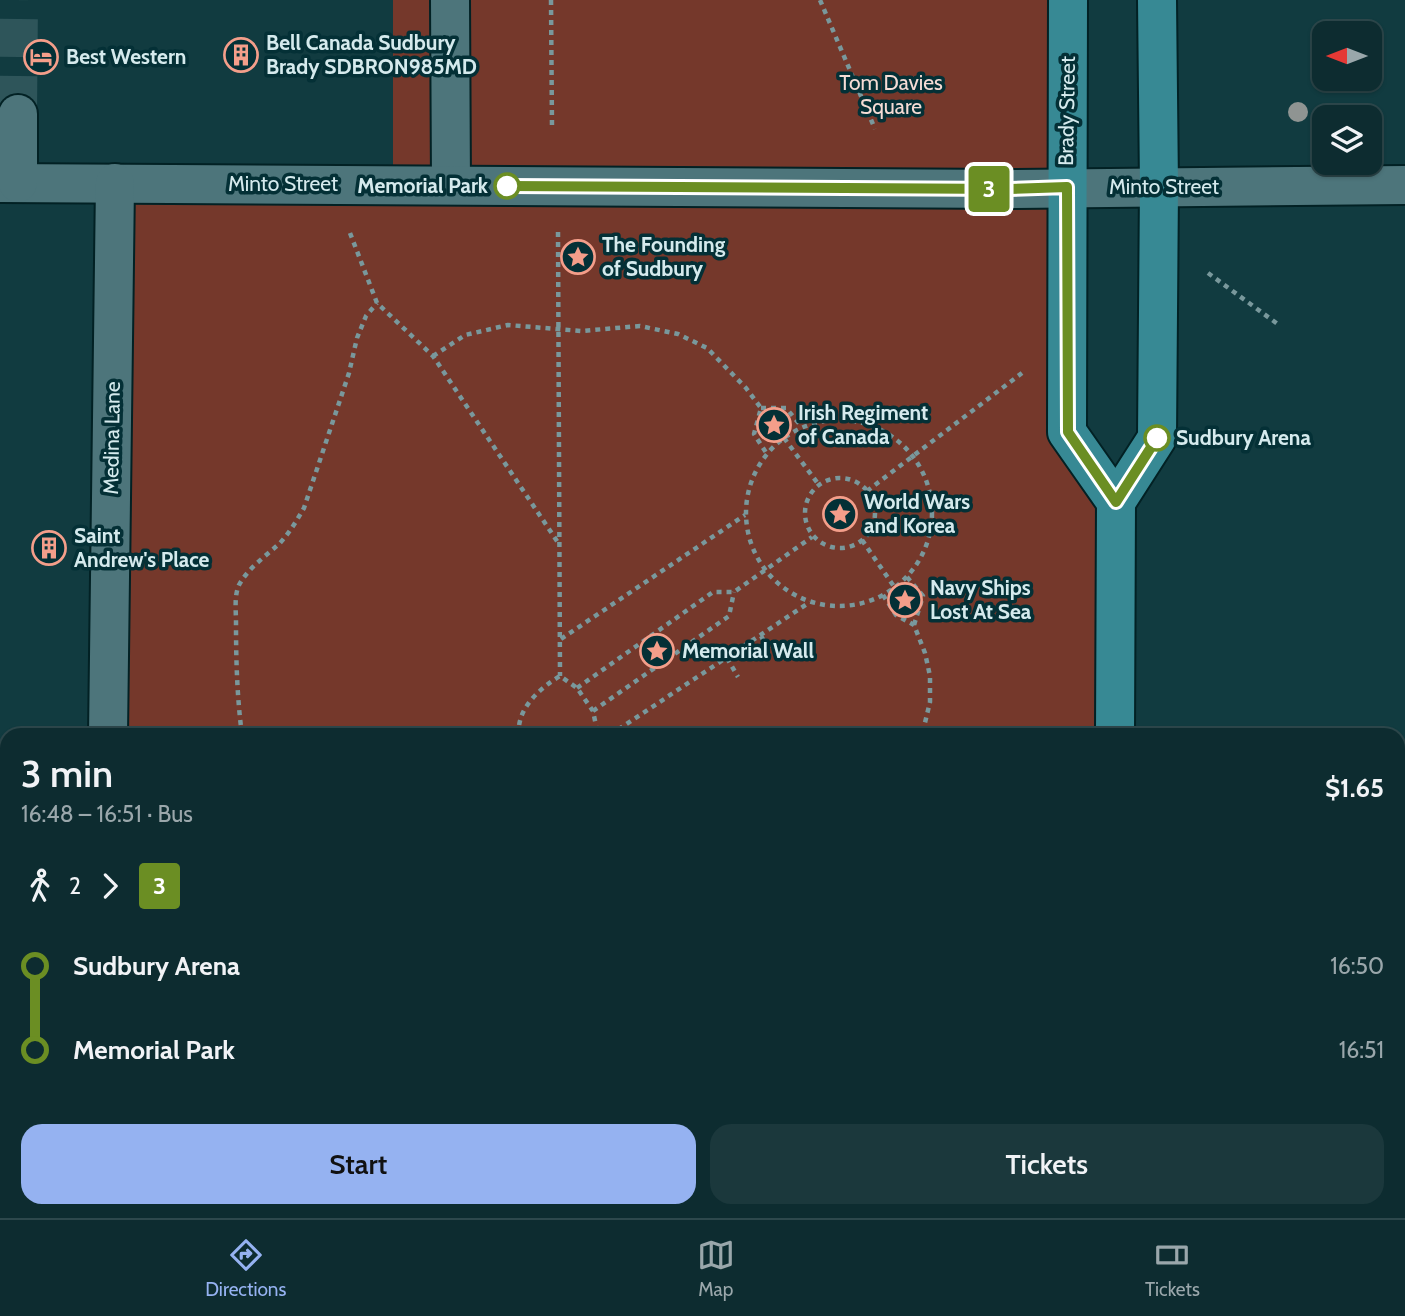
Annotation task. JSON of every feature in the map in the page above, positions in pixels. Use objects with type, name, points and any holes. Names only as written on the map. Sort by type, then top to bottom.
[{"type":"main road","name":"Brady Street","points":[[1068,0],[1068,432],[1116,502]]},
{"type":"main road","points":[[1115,728],[1116,502],[1157,438],[1157,0]]},
{"type":"street","points":[[450,0],[451,185]]},
{"type":"street","points":[[9,183],[18,114]]},
{"type":"street","name":"Minto Street","points":[[9,183],[1009,189],[1405,185]]},
{"type":"street","name":"Medina Lane","points":[[108,728],[115,183]]},
{"type":"path","points":[[551,0],[552,127]]},
{"type":"path","points":[[820,0],[875,129]]},
{"type":"path","points":[[558,232],[560,676]]},
{"type":"path","points":[[349,233],[377,303],[433,356],[559,544]]},
{"type":"path","points":[[1208,273],[1279,325]]},
{"type":"path","points":[[241,728],[236,657],[236,596],[239,585],[296,524],[304,508],[349,373],[357,338],[366,316],[377,303]]},
{"type":"path","points":[[433,356],[465,335],[509,325],[581,331],[640,327],[678,334],[706,348],[746,388],[761,408]]},
{"type":"path","points":[[867,491],[1024,371]]},
{"type":"path","points":[[761,408],[786,408],[802,427]]},
{"type":"path","points":[[761,408],[754,434],[767,454]]},
{"type":"path","points":[[842,419],[862,422],[899,441],[913,456],[924,475],[931,496],[933,517],[929,539],[920,559],[907,577],[883,595],[860,604],[835,607],[811,602],[778,584],[765,570],[751,544],[746,515],[748,493],[755,472],[767,454],[784,438],[802,427],[842,419]]},
{"type":"path","points":[[784,438],[818,485]]},
{"type":"path","points":[[841,478],[853,481],[867,491],[875,516],[870,531],[862,540],[844,549],[836,549],[819,543],[812,537],[805,508],[812,490],[818,485],[841,478]]},
{"type":"path","points":[[560,640],[746,515]]},
{"type":"path","points":[[577,688],[713,592],[734,592],[812,537]]},
{"type":"path","points":[[862,540],[895,588]]},
{"type":"path","points":[[907,577],[923,596],[914,625],[925,653],[930,676],[930,702],[924,728]]},
{"type":"path","points":[[593,711],[729,616],[734,592]]},
{"type":"path","points":[[883,595],[896,615],[914,625]]},
{"type":"path","points":[[621,728],[811,602]]},
{"type":"path","points":[[761,636],[771,653]]},
{"type":"path","points":[[727,658],[738,677]]},
{"type":"path","points":[[560,676],[577,688],[593,711],[597,728]]},
{"type":"path","points":[[519,728],[527,705],[544,686],[560,676]]},
{"type":"green space","name":"Memorial Park","points":[[393,0],[1064,0],[1063,433],[1112,503],[1111,728],[105,728],[111,187],[393,188]]},
{"type":"tunnel","points":[[18,114],[19,0]]},
{"type":"bus line","name":"3","points":[[507,186],[1009,189],[1067,187],[1068,432],[1116,502],[1157,438]]},
{"type":"place","name":"Bell Canada Sudbury Brady SDBRON985MD","points":[[241,55]]},
{"type":"place","name":"Best Western","points":[[41,57]]},
{"type":"place","name":"Memorial Park","points":[[507,186]]},
{"type":"place","name":"The Founding of Sudbury","points":[[578,257]]},
{"type":"place","name":"Irish Regiment of Canada","points":[[774,425]]},
{"type":"place","name":"Sudbury Arena","points":[[1157,438]]},
{"type":"place","name":"World Wars and Korea","points":[[840,514]]},
{"type":"place","name":"Saint Andrew's Place","points":[[49,548]]},
{"type":"place","name":"Navy Ships Lost At Sea","points":[[905,600]]},
{"type":"place","name":"Memorial Wall","points":[[657,651]]},
{"type":"park label","name":"Tom Davies Square","points":[[891,95]]}]
